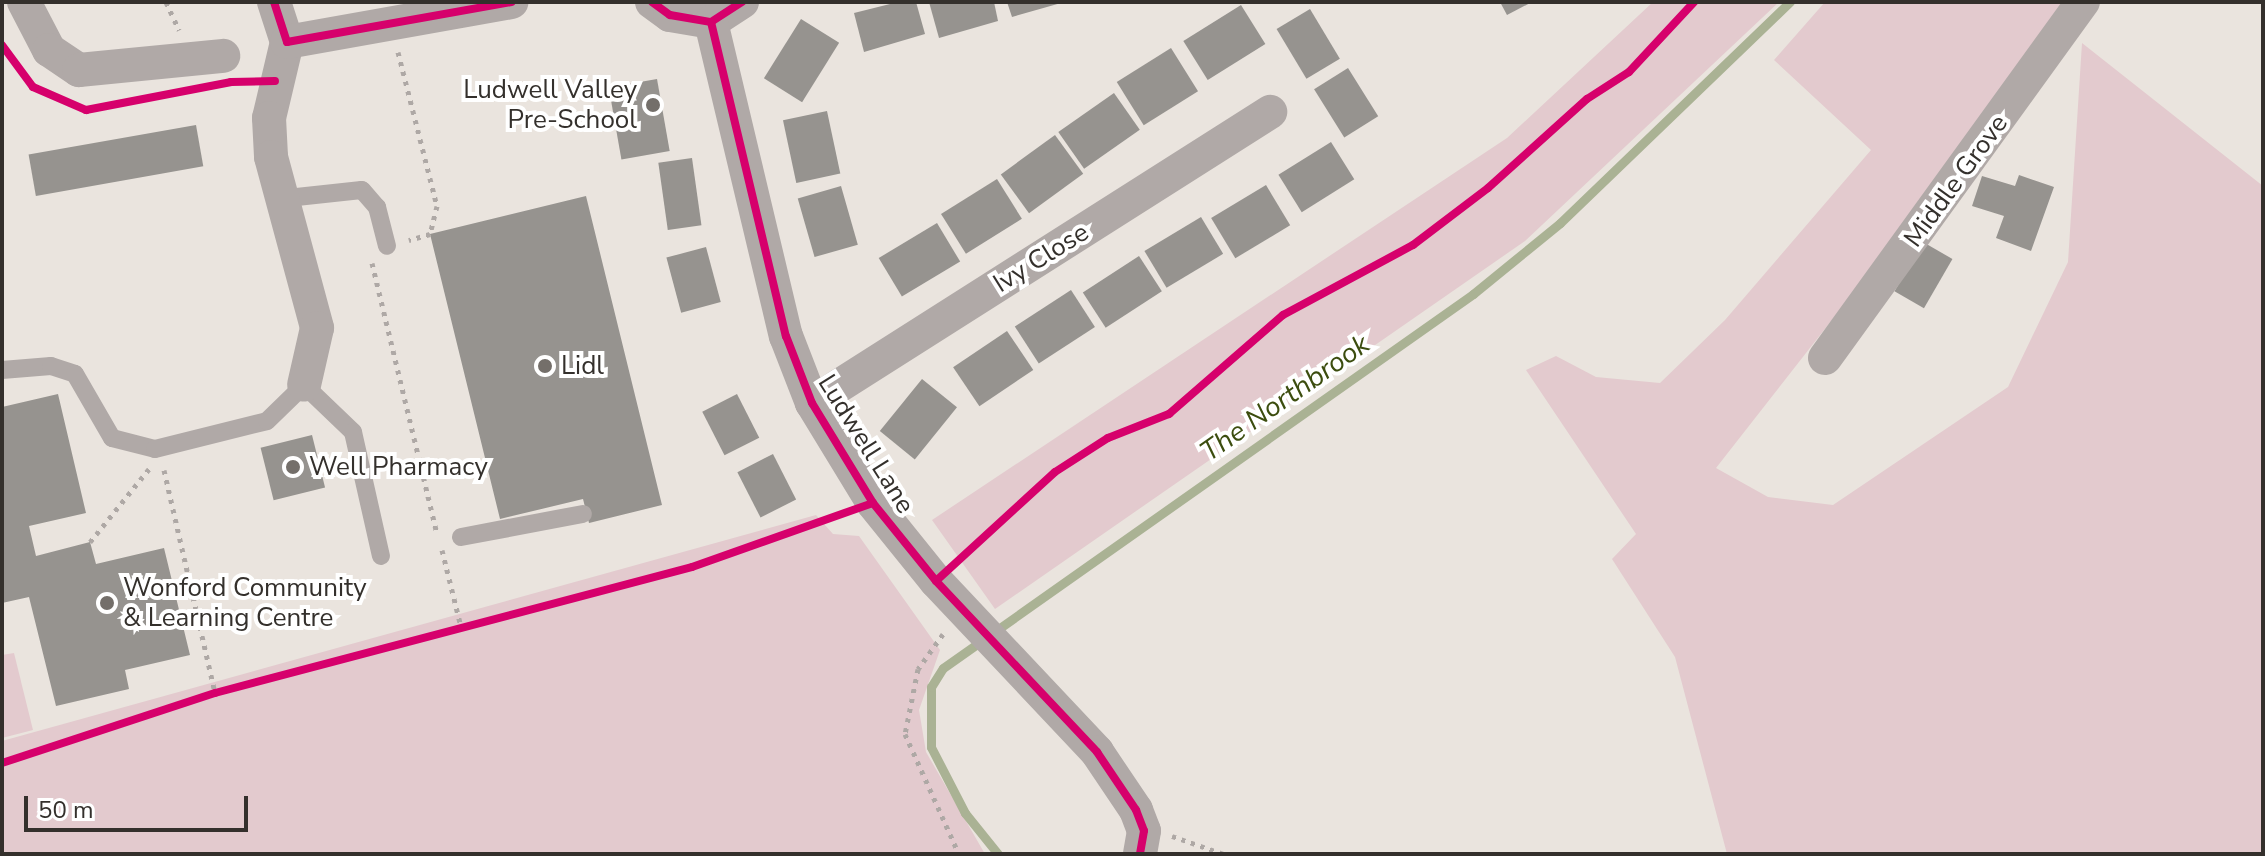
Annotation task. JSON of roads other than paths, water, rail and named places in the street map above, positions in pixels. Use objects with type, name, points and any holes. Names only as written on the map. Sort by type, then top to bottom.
[{"type":"street","points":[[24,2],[49,50],[79,70],[223,56]]},
{"type":"street","points":[[274,2],[287,42],[269,118],[278,199],[317,328],[304,385]]},
{"type":"street","points":[[287,42],[511,2]]},
{"type":"street","points":[[652,2],[670,15],[711,22],[742,2]]},
{"type":"street","name":"Middle Grove","points":[[1825,358],[2083,2]]},
{"type":"street","name":"Ludwell Lane","points":[[711,22],[786,336],[812,403],[873,503],[999,656],[1097,752],[1142,843]]},
{"type":"street","name":"Ivy Close","points":[[812,403],[1270,112]]},
{"type":"lane","points":[[278,199],[362,190],[377,207],[387,246]]},
{"type":"lane","points":[[2,370],[51,366],[75,374],[112,438],[158,449],[267,421],[304,385],[353,432],[381,556]]},
{"type":"lane","points":[[461,537],[583,514]]},
{"type":"waterway","name":"The Northbrook","points":[[998,854],[965,813],[931,747],[931,687],[943,668],[1473,294],[1560,223],[1790,2]]},
{"type":"place","name":"Ludwell Valley Pre-School","points":[[653,105]]},
{"type":"place","name":"Lidl","points":[[545,366]]},
{"type":"place","name":"Well Pharmacy","points":[[293,467]]},
{"type":"place","name":"Wonford Community & Learning Centre","points":[[107,603]]}]
